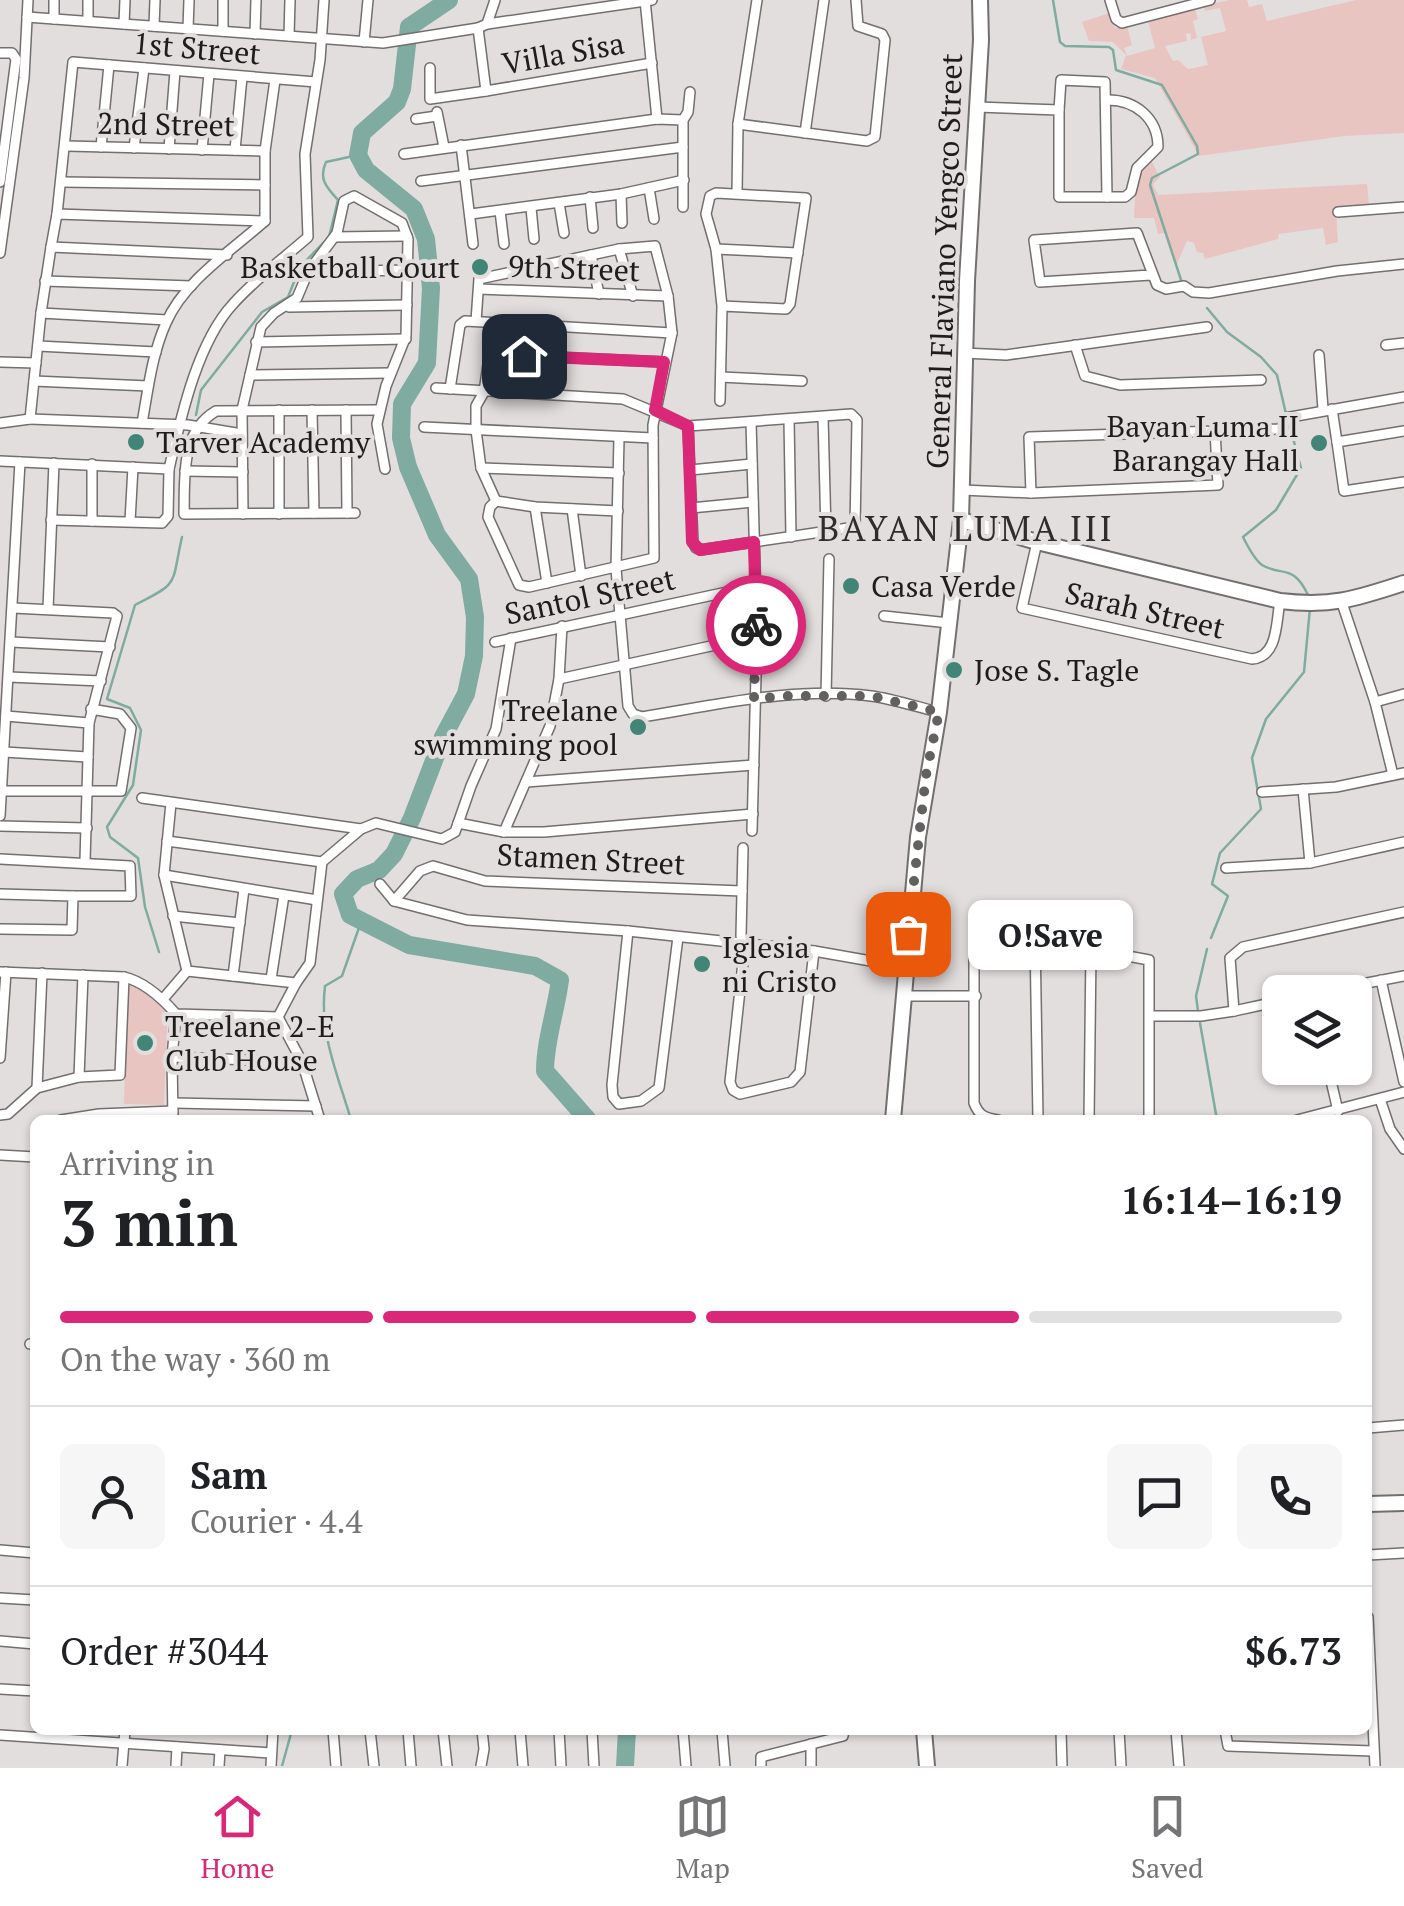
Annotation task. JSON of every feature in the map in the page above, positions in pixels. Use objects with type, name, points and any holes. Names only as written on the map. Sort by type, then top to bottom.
[{"type":"main road","name":"General Flaviano Yengco Street","points":[[893,1115],[926,775],[939,712],[960,520],[980,0]]},
{"type":"main road","points":[[960,520],[1280,601],[1342,603],[1404,583]]},
{"type":"main road","points":[[1372,1504],[1404,1503]]},
{"type":"main road","points":[[924,1735],[927,1766]]},
{"type":"street","points":[[0,253],[24,78],[28,0]]},
{"type":"street","points":[[54,0],[54,19]]},
{"type":"street","points":[[88,0],[88,21]]},
{"type":"street","points":[[124,24],[125,0]]},
{"type":"street","points":[[154,26],[155,0]]},
{"type":"street","points":[[188,29],[189,0]]},
{"type":"street","points":[[223,0],[223,31]]},
{"type":"street","points":[[254,34],[256,0]]},
{"type":"street","points":[[289,36],[290,0]]},
{"type":"street","points":[[52,520],[166,520],[169,468],[179,424],[204,351],[231,306],[308,236],[304,154],[324,0]]},
{"type":"street","points":[[364,42],[368,0]]},
{"type":"street","points":[[483,26],[495,0]]},
{"type":"street","points":[[27,17],[383,43],[648,0],[657,119]]},
{"type":"street","points":[[737,194],[738,124],[758,0]]},
{"type":"street","points":[[804,133],[824,0]]},
{"type":"street","points":[[738,124],[867,141],[875,137],[886,40],[882,34],[858,26],[856,0]]},
{"type":"street","points":[[1110,0],[1119,22],[1210,0]]},
{"type":"street","name":"Villa Sisa","points":[[483,26],[486,91],[652,63]]},
{"type":"street","points":[[0,54],[15,55],[0,182]]},
{"type":"street","name":"1st Street","points":[[67,146],[73,62],[316,82]]},
{"type":"street","points":[[100,147],[110,65]]},
{"type":"street","points":[[134,148],[144,68]]},
{"type":"street","points":[[430,68],[430,100],[486,91]]},
{"type":"street","points":[[170,149],[175,71]]},
{"type":"street","points":[[202,150],[209,74]]},
{"type":"street","points":[[235,150],[242,77]]},
{"type":"street","points":[[142,423],[156,352],[167,320],[191,286],[264,221],[265,151],[275,80]]},
{"type":"street","points":[[1107,197],[1105,82],[1061,80],[1059,197],[1107,197],[1128,195],[1137,168],[1158,144],[1152,124],[1141,110],[1129,102],[1108,100]]},
{"type":"street","points":[[683,207],[683,120],[690,92]]},
{"type":"street","points":[[978,107],[1059,110]]},
{"type":"street","points":[[416,119],[437,114],[444,147]]},
{"type":"street","points":[[404,154],[657,119],[683,120]]},
{"type":"street","points":[[461,145],[473,244]]},
{"type":"street","points":[[30,419],[45,281],[67,146]]},
{"type":"street","name":"2nd Street","points":[[67,146],[265,151]]},
{"type":"street","points":[[421,181],[683,147]]},
{"type":"street","points":[[471,214],[621,194],[684,180]]},
{"type":"street","points":[[62,182],[265,185]]},
{"type":"street","points":[[650,188],[654,219]]},
{"type":"street","points":[[720,401],[722,306],[716,250],[706,214],[710,196],[716,192],[806,198],[790,304],[786,309],[722,306]]},
{"type":"street","points":[[621,194],[622,222]]},
{"type":"street","points":[[243,514],[242,410],[256,342],[266,320],[298,298],[308,272],[335,237],[344,201],[354,196],[402,224],[408,236],[406,339],[378,410],[377,438],[385,468]]},
{"type":"street","points":[[590,197],[594,228]]},
{"type":"street","points":[[558,202],[564,232]]},
{"type":"street","points":[[1338,212],[1404,207]]},
{"type":"street","points":[[531,208],[534,239]]},
{"type":"street","points":[[500,211],[504,244]]},
{"type":"street","points":[[57,214],[264,221]]},
{"type":"street","points":[[1150,274],[1040,282],[1034,240],[1138,233],[1150,274],[1160,288],[1184,286],[1193,292],[1209,293],[1404,264]]},
{"type":"street","points":[[335,237],[408,236]]},
{"type":"street","points":[[476,322],[479,279],[654,244],[668,296],[672,333],[652,438],[656,554],[650,561],[616,569],[547,584],[519,585],[488,517],[496,501]]},
{"type":"street","points":[[51,247],[226,255]]},
{"type":"street","points":[[619,248],[633,296]]},
{"type":"street","points":[[716,250],[798,253]]},
{"type":"street","points":[[591,255],[599,294]]},
{"type":"street","points":[[308,272],[407,270]]},
{"type":"street","points":[[506,290],[508,273]]},
{"type":"street","points":[[45,281],[191,286]]},
{"type":"street","name":"9th Street","points":[[479,289],[668,296]]},
{"type":"street","points":[[286,307],[407,305]]},
{"type":"street","points":[[41,313],[167,320]]},
{"type":"street","points":[[450,389],[460,325],[466,321],[672,333]]},
{"type":"street","points":[[494,323],[484,392],[476,406],[476,430],[481,468],[496,501]]},
{"type":"street","points":[[964,353],[1006,354],[1206,327]]},
{"type":"street","points":[[256,342],[406,339]]},
{"type":"street","points":[[1386,346],[1404,343]]},
{"type":"street","points":[[1075,345],[1085,376],[1120,386],[1261,380]]},
{"type":"street","points":[[38,346],[156,352]]},
{"type":"street","points":[[490,354],[664,362]]},
{"type":"street","points":[[1318,355],[1344,491],[1404,482]]},
{"type":"street","points":[[0,362],[36,363]]},
{"type":"street","points":[[250,376],[390,373]]},
{"type":"street","points":[[721,377],[802,381]]},
{"type":"street","points":[[34,381],[148,386]]},
{"type":"street","points":[[436,388],[623,399],[688,426],[851,414],[858,420],[856,523],[852,528],[696,548],[688,426]]},
{"type":"street","points":[[1031,494],[1029,437],[1279,429],[1285,418],[1404,396]]},
{"type":"street","points":[[346,410],[351,513],[184,514],[185,458],[198,427],[216,411],[242,410],[346,410],[378,410]]},
{"type":"street","points":[[278,410],[279,514]]},
{"type":"street","points":[[312,410],[314,513]]},
{"type":"street","points":[[823,417],[826,532]]},
{"type":"street","points":[[2,426],[30,419],[179,424],[242,434]]},
{"type":"street","points":[[789,420],[791,537]]},
{"type":"street","points":[[751,422],[756,636],[752,831]]},
{"type":"street","points":[[424,426],[652,438]]},
{"type":"street","points":[[1337,442],[1404,430]]},
{"type":"street","points":[[962,490],[1031,494],[1218,485],[1215,431]]},
{"type":"street","points":[[619,438],[616,569],[628,706],[636,716],[754,699],[826,696],[871,696],[939,712]]},
{"type":"street","points":[[0,461],[169,468]]},
{"type":"street","points":[[0,816],[20,462]]},
{"type":"street","points":[[48,609],[54,463]]},
{"type":"street","points":[[92,464],[92,520]]},
{"type":"street","points":[[690,470],[752,464]]},
{"type":"street","points":[[130,521],[133,466]]},
{"type":"street","points":[[481,468],[618,474]]},
{"type":"street","points":[[185,470],[242,472]]},
{"type":"street","points":[[496,501],[618,511]]},
{"type":"street","points":[[691,508],[753,502]]},
{"type":"street","points":[[535,507],[547,584]]},
{"type":"street","points":[[572,509],[580,576]]},
{"type":"street","name":"Sarah Street","points":[[1037,542],[1022,608],[1252,659],[1263,658],[1270,651],[1280,601]]},
{"type":"street","points":[[826,696],[830,560]]},
{"type":"street","name":"Santol Street","points":[[495,642],[755,586]]},
{"type":"street","points":[[1262,792],[1336,788],[1399,774],[1342,603]]},
{"type":"street","points":[[12,608],[117,616],[89,724],[85,861]]},
{"type":"street","points":[[884,616],[949,622]]},
{"type":"street","points":[[504,832],[550,726],[562,626]]},
{"type":"street","points":[[558,679],[756,636]]},
{"type":"street","points":[[278,1017],[310,962],[322,862],[361,829],[376,823],[442,839],[455,832],[496,729],[511,638]]},
{"type":"street","points":[[11,642],[110,647]]},
{"type":"street","points":[[8,677],[100,681]]},
{"type":"street","points":[[1374,702],[1404,694]]},
{"type":"street","points":[[0,791],[86,793],[117,792],[123,788],[132,728],[120,714],[91,709]]},
{"type":"street","points":[[6,716],[89,724]]},
{"type":"street","points":[[4,752],[88,757]]},
{"type":"street","points":[[526,782],[754,765]]},
{"type":"street","points":[[1303,789],[1310,863]]},
{"type":"street","points":[[142,798],[361,829]]},
{"type":"street","points":[[171,803],[164,875],[188,971]]},
{"type":"street","points":[[458,823],[504,832],[544,832],[753,814]]},
{"type":"street","points":[[0,826],[87,828]]},
{"type":"street","points":[[167,841],[322,862]]},
{"type":"street","points":[[1226,868],[1310,863],[1404,842]]},
{"type":"street","points":[[743,848],[740,936],[745,944],[730,1082],[740,1094],[790,1082],[800,1072],[814,951]]},
{"type":"street","points":[[0,859],[127,864],[133,894],[0,894]]},
{"type":"street","name":"Stamen Street","points":[[394,902],[424,868],[433,866],[485,880],[742,891]]},
{"type":"street","points":[[164,875],[317,900]]},
{"type":"street","points":[[380,884],[394,902],[467,920],[628,930],[814,951],[905,967]]},
{"type":"street","points":[[233,976],[244,889]]},
{"type":"street","points":[[271,979],[284,895]]},
{"type":"street","points":[[0,930],[72,930],[73,896]]},
{"type":"street","points":[[1234,1011],[1230,958],[1243,947],[1404,912]]},
{"type":"street","points":[[173,916],[240,923]]},
{"type":"street","points":[[985,1115],[977,1112],[974,1103],[974,937],[984,929],[1149,960],[1150,1115]]},
{"type":"street","points":[[628,930],[613,1097],[619,1104],[630,1104],[659,1088],[678,937]]},
{"type":"street","points":[[1034,937],[1038,1115]]},
{"type":"street","points":[[1089,1115],[1091,949]]},
{"type":"street","points":[[188,971],[296,983]]},
{"type":"street","points":[[163,999],[188,971]]},
{"type":"street","points":[[0,1058],[3,972],[136,980],[163,999],[176,1014],[173,1112]]},
{"type":"street","points":[[36,1088],[42,973]]},
{"type":"street","points":[[79,1077],[83,975]]},
{"type":"street","points":[[1372,982],[1404,976]]},
{"type":"street","points":[[0,1114],[8,1114],[36,1088],[122,1072],[124,977]]},
{"type":"street","points":[[1381,980],[1404,1082]]},
{"type":"street","points":[[905,996],[976,996]]},
{"type":"street","points":[[1150,1016],[1201,1016],[1262,1005]]},
{"type":"street","points":[[176,1014],[278,1017]]},
{"type":"street","points":[[278,1017],[302,1062],[319,1115]]},
{"type":"street","points":[[172,1058],[302,1062]]},
{"type":"street","points":[[1332,1085],[1338,1111]]},
{"type":"street","points":[[1320,1115],[1404,1092]]},
{"type":"street","points":[[1380,1099],[1390,1128],[1404,1149]]},
{"type":"street","points":[[92,1115],[316,1106]]},
{"type":"street","points":[[0,1155],[30,1156]]},
{"type":"street","points":[[1372,1428],[1404,1425]]},
{"type":"street","points":[[0,1550],[30,1553]]},
{"type":"street","points":[[1372,1555],[1404,1553]]},
{"type":"street","points":[[0,1598],[30,1600]]},
{"type":"street","points":[[0,1641],[30,1644]]},
{"type":"street","points":[[0,1689],[30,1691]]},
{"type":"street","points":[[122,1766],[125,1735]]},
{"type":"street","points":[[270,1766],[273,1735]]},
{"type":"street","points":[[333,1735],[336,1766]]},
{"type":"street","points":[[371,1735],[374,1766]]},
{"type":"street","points":[[408,1735],[411,1766]]},
{"type":"street","points":[[444,1735],[447,1766]]},
{"type":"street","points":[[481,1766],[483,1735]]},
{"type":"street","points":[[520,1735],[523,1766]]},
{"type":"street","points":[[559,1735],[561,1766]]},
{"type":"street","points":[[592,1735],[594,1766]]},
{"type":"street","points":[[683,1735],[686,1766]]},
{"type":"street","points":[[722,1735],[725,1766]]},
{"type":"street","points":[[761,1766],[761,1757],[843,1735]]},
{"type":"street","points":[[1061,1735],[1062,1766]]},
{"type":"street","points":[[1119,1735],[1121,1766]]},
{"type":"street","points":[[1176,1735],[1179,1766]]},
{"type":"street","points":[[1226,1735],[1228,1746],[1373,1751]]},
{"type":"street","points":[[1372,1735],[1375,1766]]},
{"type":"street","points":[[0,1736],[271,1753]]},
{"type":"street","points":[[811,1744],[811,1766]]},
{"type":"street","points":[[176,1766],[177,1747]]},
{"type":"street","points":[[219,1766],[220,1750]]},
{"type":"shaded area","points":[[1247,0],[1249,7],[1262,4],[1267,21],[1356,0],[1404,0],[1404,133],[1345,136],[1199,156],[1155,78],[1121,69],[1126,55],[1113,42],[1089,41],[1082,22],[1109,13],[1115,28],[1127,26],[1132,45],[1124,48],[1127,56],[1155,48],[1148,21],[1195,9],[1197,38],[1191,40],[1190,33],[1186,34],[1187,41],[1165,46],[1173,61],[1178,60],[1188,69],[1208,65],[1201,37],[1226,31],[1220,8],[1205,11],[1204,6]]},
{"type":"shaded area","points":[[1150,158],[1160,177],[1153,184],[1158,195],[1367,184],[1369,205],[1336,208],[1338,242],[1326,245],[1323,228],[1279,234],[1278,239],[1205,259],[1194,243],[1187,241],[1176,266],[1165,233],[1158,234],[1154,218],[1134,218],[1136,176]]},
{"type":"shaded area","points":[[133,983],[168,1006],[164,1105],[124,1104],[127,986]]},
{"type":"waterway","points":[[449,0],[409,27],[397,102],[362,133],[358,155],[366,170],[414,209],[426,239],[431,288],[427,363],[402,404],[401,438],[408,467],[437,535],[469,579],[475,617],[474,656],[466,694],[443,737],[394,854],[379,870],[357,879],[343,894],[350,915],[409,945],[535,966],[560,980],[545,1071],[584,1115]]},
{"type":"waterway","points":[[1053,0],[1060,42],[1065,46],[1109,47],[1116,70],[1162,85],[1197,146],[1198,154],[1152,178],[1150,185],[1182,283]]},
{"type":"waterway","points":[[196,415],[201,390],[262,312],[288,297],[300,267],[329,237],[338,200],[323,178],[326,162],[358,155]]},
{"type":"waterway","points":[[1207,308],[1227,332],[1261,357],[1277,375],[1286,414]]},
{"type":"waterway","points":[[1289,423],[1301,468],[1276,510],[1243,537],[1259,563],[1297,578],[1308,595]]},
{"type":"waterway","points":[[180,449],[190,432]]},
{"type":"waterway","points":[[159,952],[145,907],[138,858],[110,837],[107,827],[133,785],[141,730],[130,708],[107,699],[135,605],[172,580],[182,537]]},
{"type":"waterway","points":[[1211,938],[1228,896],[1212,884],[1220,853],[1261,809],[1252,758],[1266,719],[1304,672],[1310,608]]},
{"type":"waterway","points":[[349,1115],[331,1054],[325,1021],[325,986],[342,976],[361,922]]},
{"type":"waterway","points":[[1198,1011],[1196,996],[1207,949]]},
{"type":"waterway","points":[[1200,1023],[1216,1115]]},
{"type":"waterway","points":[[282,1766],[291,1735]]},
{"type":"waterway","points":[[625,1766],[627,1735]]},
{"type":"way so far","points":[[756,625],[754,699],[871,696],[939,712],[926,775],[908,934]]},
{"type":"place","name":"Basketball Court","points":[[480,267]]},
{"type":"place","name":"Tarver Academy","points":[[136,442]]},
{"type":"place","name":"Bayan Luma II Barangay Hall","points":[[1319,443]]},
{"type":"place","name":"Casa Verde","points":[[851,586]]},
{"type":"place","name":"Jose S. Tagle","points":[[954,670]]},
{"type":"place","name":"Treelane swimming pool","points":[[638,727]]},
{"type":"place","name":"O!Save","points":[[908,934]]},
{"type":"place","name":"Iglesia ni Cristo","points":[[702,964]]},
{"type":"place","name":"Treelane 2-E Club House","points":[[145,1043]]},
{"type":"district","name":"BAYAN LUMA III","points":[[966,528]]},
{"type":"route","points":[[524,356],[664,362],[655,410],[688,426],[692,542],[700,550],[754,542],[756,625]]}]
